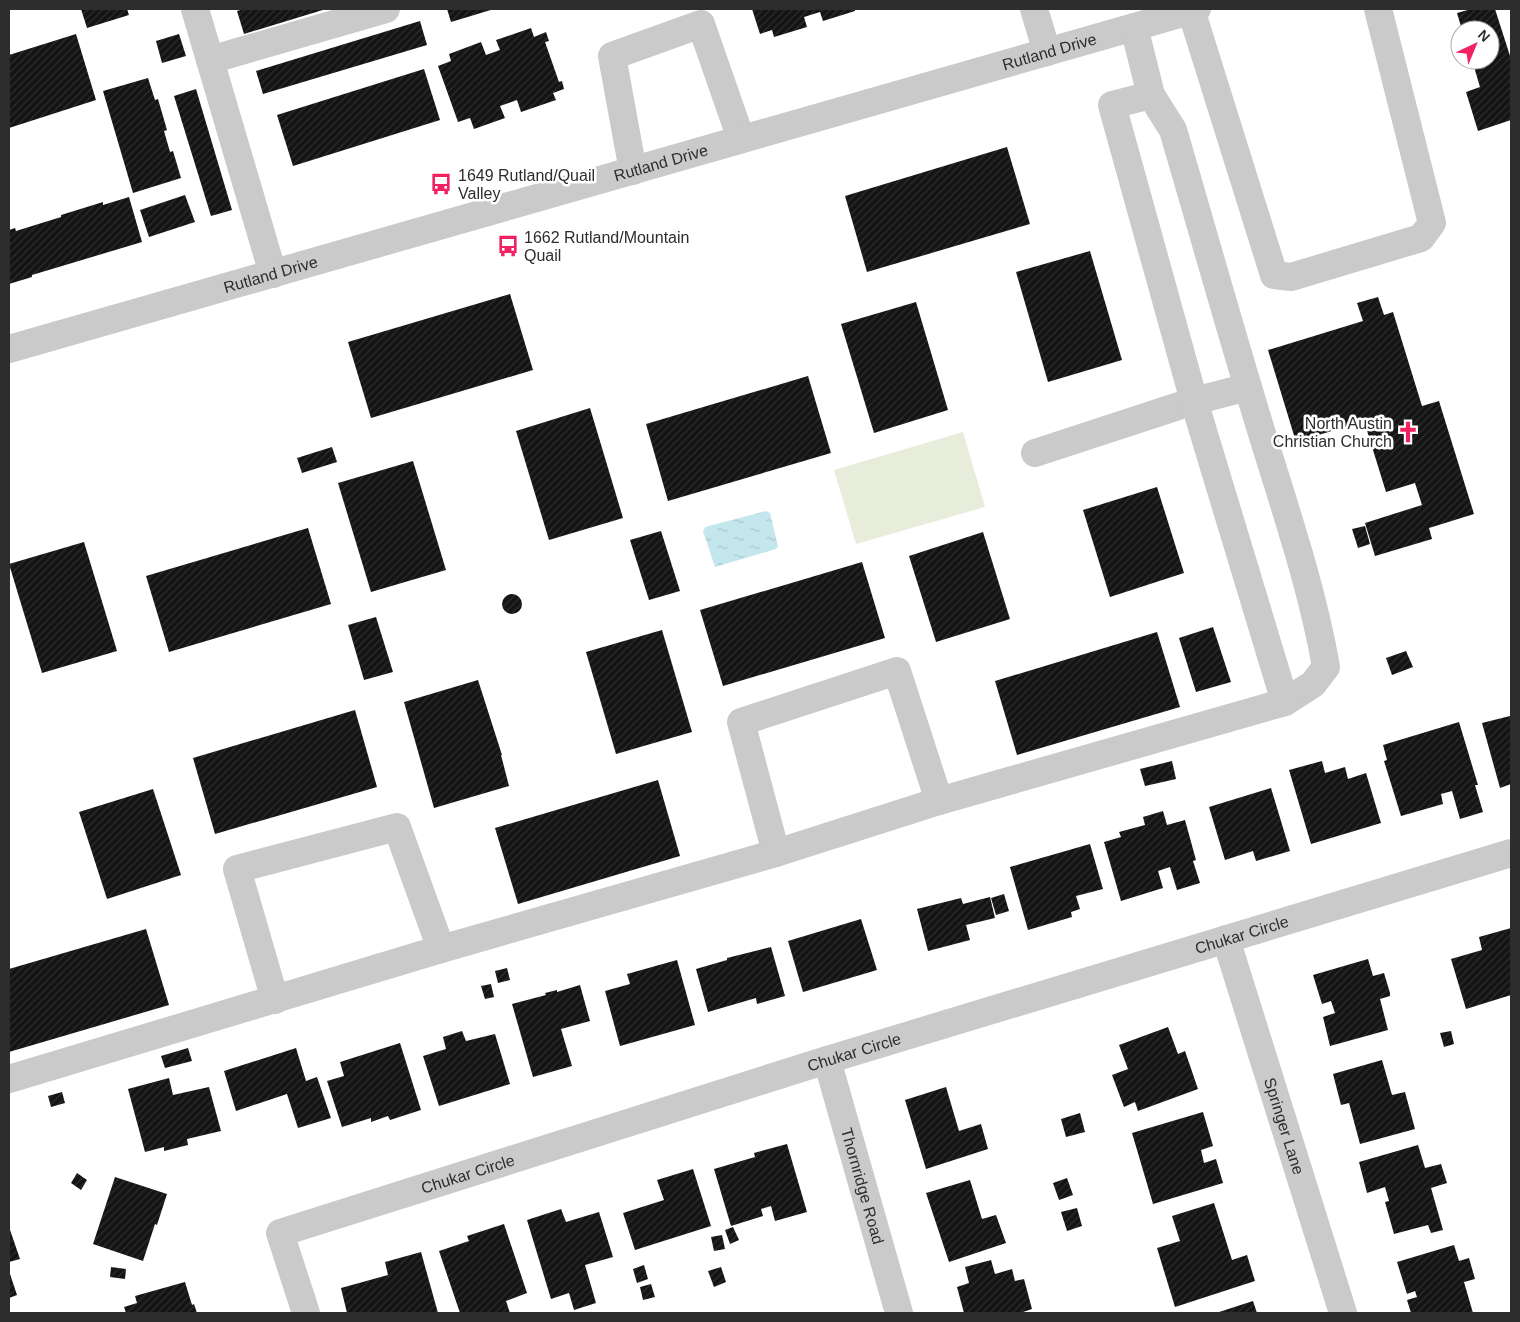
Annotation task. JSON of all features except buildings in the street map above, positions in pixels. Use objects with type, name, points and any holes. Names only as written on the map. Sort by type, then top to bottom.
[{"type":"street","points":[[195,9],[273,274]]},
{"type":"street","points":[[210,60],[386,9]]},
{"type":"street","points":[[1034,9],[1047,52]]},
{"type":"street","points":[[1194,10],[1274,275],[1292,277],[1421,238],[1432,222],[1378,9]]},
{"type":"street","name":"Rutland Drive","points":[[9,350],[1194,10]]},
{"type":"street","points":[[633,170],[612,56],[700,24],[741,139]]},
{"type":"street","points":[[9,1079],[442,949],[776,853],[939,801],[1285,702],[1314,684],[1326,667],[1300,560],[1173,130],[1151,95],[1134,27]]},
{"type":"street","points":[[1151,95],[1112,105],[1194,401],[1285,702]]},
{"type":"street","points":[[1035,453],[1194,401],[1248,387]]},
{"type":"street","points":[[776,853],[741,722],[897,671],[939,801]]},
{"type":"street","points":[[275,1000],[237,869],[397,827],[442,949]]},
{"type":"street","name":"Chukar Circle","points":[[306,1313],[280,1233],[827,1060],[1511,853]]},
{"type":"street","name":"Springer Lane","points":[[1226,939],[1343,1313]]},
{"type":"street","name":"Thornridge Road","points":[[827,1060],[899,1313]]},
{"type":"green space","points":[[963,432],[985,507],[856,544],[834,470]]},
{"type":"water","points":[[766,511],[770,513],[778,546],[776,549],[715,567],[703,531],[705,527]]},
{"type":"place","name":"1649 Rutland/Quail Valley","points":[[441,184]]},
{"type":"place","name":"1662 Rutland/Mountain Quail","points":[[508,246]]},
{"type":"place","name":"North Austin Christian Church","points":[[1408,432]]}]
